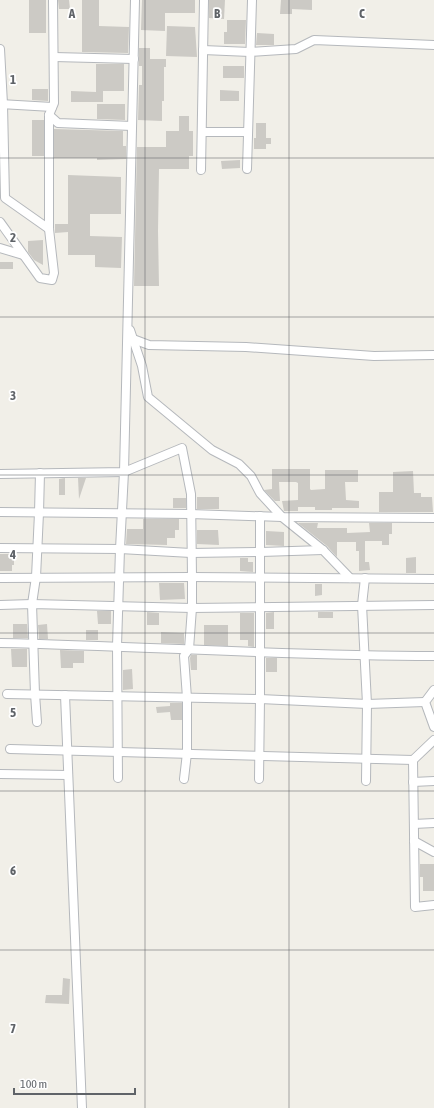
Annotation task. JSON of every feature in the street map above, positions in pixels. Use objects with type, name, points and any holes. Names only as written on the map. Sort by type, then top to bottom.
[{"type":"street","points":[[0,222],[40,278],[52,280],[54,273],[49,229],[51,111],[54,103],[53,0]]},
{"type":"street","points":[[118,778],[117,646],[124,472],[135,0]]},
{"type":"street","points":[[201,170],[204,0]]},
{"type":"street","points":[[247,169],[252,0]]},
{"type":"street","points":[[203,50],[250,52],[296,49],[314,40],[434,46]]},
{"type":"street","points":[[0,49],[5,198],[49,229]]},
{"type":"street","points":[[54,57],[134,59]]},
{"type":"street","points":[[1,104],[51,111]]},
{"type":"street","points":[[51,111],[58,123],[132,126]]},
{"type":"street","points":[[202,132],[248,132]]},
{"type":"street","points":[[0,248],[24,255]]},
{"type":"street","points":[[128,324],[142,366],[148,397],[212,450],[239,464],[251,476],[260,493],[282,517],[323,550],[350,578]]},
{"type":"street","points":[[133,339],[149,345],[246,347],[374,356],[434,355]]},
{"type":"street","points":[[0,474],[124,472],[182,448],[191,494],[190,514],[192,577],[192,608],[189,649],[184,656],[187,698],[187,753],[184,779]]},
{"type":"street","points":[[37,722],[32,604],[36,577],[40,473]]},
{"type":"street","points":[[0,512],[434,518]]},
{"type":"street","points":[[259,779],[260,516]]},
{"type":"street","points":[[0,548],[120,549],[191,553],[323,550]]},
{"type":"street","points":[[0,578],[260,577],[434,579]]},
{"type":"street","points":[[365,578],[362,605],[366,704],[366,781]]},
{"type":"street","points":[[0,605],[32,604],[192,608],[434,605]]},
{"type":"street","points":[[0,643],[364,656],[434,656]]},
{"type":"street","points":[[425,702],[434,690]]},
{"type":"street","points":[[7,694],[260,699],[366,704],[425,702]]},
{"type":"street","points":[[65,695],[82,1108]]},
{"type":"street","points":[[425,702],[434,727]]},
{"type":"street","points":[[10,748],[413,760],[434,740]]},
{"type":"street","points":[[413,760],[415,907],[434,905]]},
{"type":"street","points":[[0,774],[68,775]]},
{"type":"street","points":[[413,782],[434,781]]},
{"type":"street","points":[[414,824],[434,823]]},
{"type":"street","points":[[414,842],[434,852]]},
{"type":"building","points":[[29,0],[46,0],[46,33],[29,33]]},
{"type":"building","points":[[58,0],[69,0],[70,9],[59,9]]},
{"type":"building","points":[[82,0],[99,0],[99,26],[129,27],[128,53],[82,52]]},
{"type":"building","points":[[142,0],[195,0],[195,13],[165,13],[165,31],[141,30]]},
{"type":"building","points":[[209,0],[225,0],[224,19],[209,18]]},
{"type":"building","points":[[281,0],[312,0],[312,10],[292,9],[292,14],[280,14]]},
{"type":"building","points":[[227,20],[246,20],[245,44],[224,44],[224,32],[227,32]]},
{"type":"building","points":[[167,26],[195,27],[197,57],[166,56]]},
{"type":"building","points":[[257,33],[274,34],[274,45],[256,45]]},
{"type":"building","points":[[139,48],[150,48],[150,59],[166,59],[166,67],[164,67],[164,101],[162,101],[162,121],[138,120],[139,85],[142,85],[142,66],[139,66]]},
{"type":"building","points":[[96,64],[124,64],[124,91],[103,91],[103,102],[71,102],[71,91],[96,92]]},
{"type":"building","points":[[223,66],[244,66],[244,78],[223,78]]},
{"type":"building","points":[[32,89],[48,89],[48,101],[32,100]]},
{"type":"building","points":[[220,90],[239,91],[239,101],[220,101]]},
{"type":"building","points":[[97,104],[125,104],[125,120],[97,119]]},
{"type":"building","points":[[179,116],[189,116],[189,131],[193,131],[193,156],[189,156],[189,169],[159,169],[159,286],[134,286],[137,147],[166,147],[166,131],[179,131]]},
{"type":"building","points":[[32,120],[44,120],[44,156],[32,156]]},
{"type":"building","points":[[256,123],[266,123],[266,138],[271,138],[271,144],[266,144],[266,149],[254,149]]},
{"type":"building","points":[[54,129],[123,131],[123,146],[126,146],[126,159],[97,160],[97,158],[54,158]]},
{"type":"building","points":[[240,160],[240,168],[222,169],[221,161]]},
{"type":"building","points":[[68,175],[121,177],[121,214],[90,214],[90,236],[122,237],[121,268],[95,267],[95,255],[68,255],[68,232],[55,233],[55,224],[68,224]]},
{"type":"building","points":[[43,240],[43,265],[34,260],[28,252],[28,241]]},
{"type":"building","points":[[0,262],[13,262],[13,269],[0,269]]},
{"type":"building","points":[[272,469],[310,469],[311,490],[325,489],[325,470],[358,470],[358,482],[345,482],[346,500],[359,501],[359,508],[332,508],[332,510],[315,510],[315,507],[298,507],[298,511],[284,511],[282,501],[298,500],[298,483],[279,482],[280,501],[275,501],[264,490],[272,489]]},
{"type":"building","points":[[413,471],[414,493],[421,493],[421,497],[432,497],[433,512],[379,512],[379,492],[393,492],[393,472]]},
{"type":"building","points":[[65,478],[65,495],[59,495],[59,479]]},
{"type":"building","points":[[78,478],[86,478],[79,499]]},
{"type":"building","points":[[197,497],[219,497],[219,509],[197,509]]},
{"type":"building","points":[[173,498],[186,498],[186,508],[173,508]]},
{"type":"building","points":[[143,519],[179,519],[179,530],[175,530],[175,538],[167,538],[167,545],[126,544],[127,529],[143,529]]},
{"type":"building","points":[[298,523],[318,523],[317,528],[347,528],[347,533],[370,532],[369,523],[392,523],[392,534],[389,534],[389,545],[382,545],[382,541],[365,541],[365,562],[369,562],[370,570],[359,571],[359,551],[356,551],[356,542],[337,542],[337,557],[327,546]]},
{"type":"building","points":[[197,530],[218,530],[219,545],[197,544]]},
{"type":"building","points":[[266,531],[284,532],[284,546],[266,545]]},
{"type":"building","points":[[0,554],[12,554],[12,558],[14,558],[14,565],[12,565],[12,571],[0,571]]},
{"type":"building","points":[[416,557],[416,573],[406,573],[406,558]]},
{"type":"building","points":[[240,558],[248,558],[248,562],[253,562],[253,572],[240,571]]},
{"type":"building","points":[[159,583],[184,583],[185,599],[160,600]]},
{"type":"building","points":[[315,584],[322,584],[322,595],[315,596]]},
{"type":"building","points":[[97,611],[111,611],[111,624],[98,624]]},
{"type":"building","points":[[147,612],[159,613],[159,625],[147,625]]},
{"type":"building","points":[[274,612],[274,629],[266,629],[266,613]]},
{"type":"building","points":[[318,612],[333,612],[333,618],[318,618]]},
{"type":"building","points":[[240,613],[254,613],[254,647],[248,646],[248,640],[240,640]]},
{"type":"building","points":[[13,624],[27,624],[28,638],[13,638]]},
{"type":"building","points":[[47,624],[48,639],[39,639],[38,625]]},
{"type":"building","points":[[204,625],[228,625],[228,646],[204,645]]},
{"type":"building","points":[[86,630],[98,630],[98,640],[86,640]]},
{"type":"building","points":[[161,632],[184,633],[184,644],[161,643]]},
{"type":"building","points":[[11,649],[27,649],[27,667],[12,667]]},
{"type":"building","points":[[60,650],[84,651],[84,663],[73,663],[73,668],[61,668]]},
{"type":"building","points":[[191,655],[197,655],[197,670],[191,670]]},
{"type":"building","points":[[266,658],[277,658],[277,672],[266,672]]},
{"type":"building","points":[[132,669],[133,689],[123,690],[123,670]]},
{"type":"building","points":[[170,703],[182,703],[182,720],[171,720],[170,712],[157,713],[156,707],[170,706]]},
{"type":"building","points":[[420,864],[434,864],[434,891],[423,891],[423,877],[420,877]]},
{"type":"building","points":[[63,978],[70,979],[69,1004],[45,1003],[46,995],[62,995]]}]
